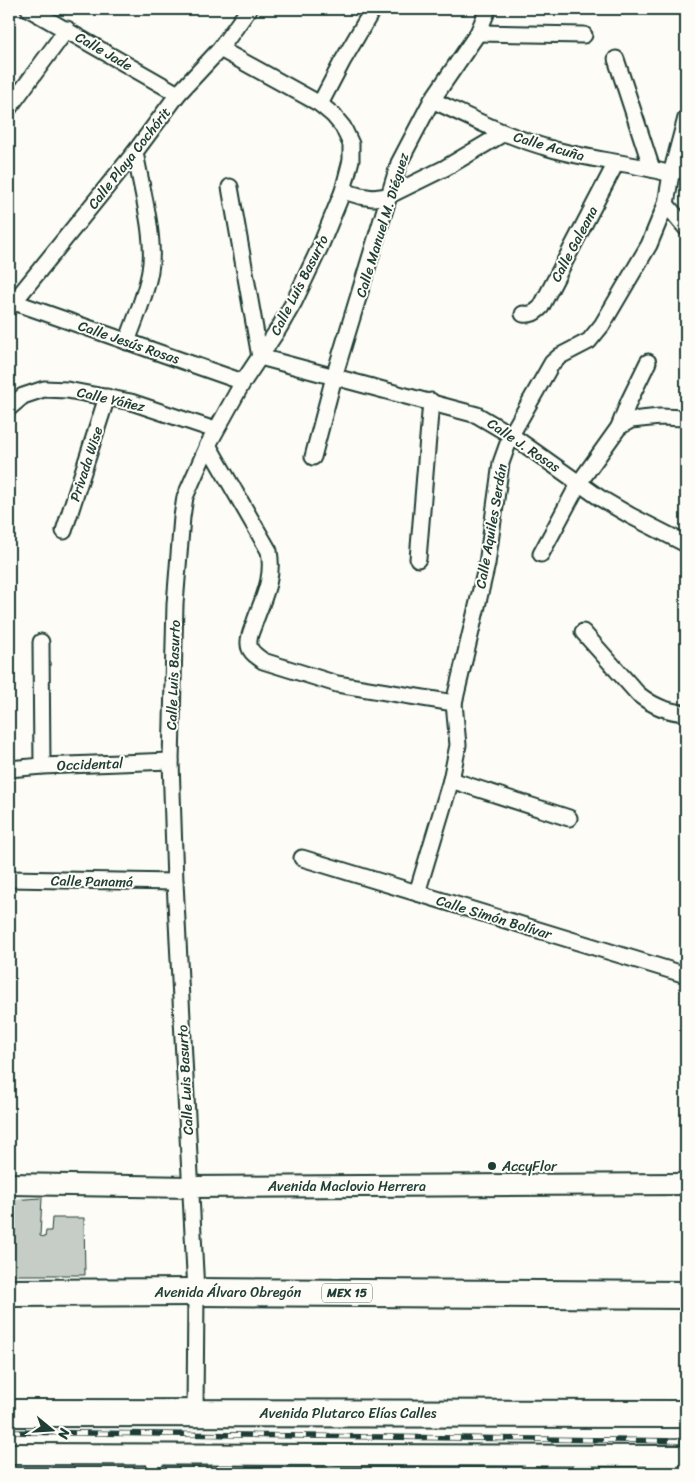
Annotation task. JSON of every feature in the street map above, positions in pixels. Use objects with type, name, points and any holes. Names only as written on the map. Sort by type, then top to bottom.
[{"type":"highway","name":"Avenida Álvaro Obregón","points":[[9,1293],[196,1292],[686,1295]]},
{"type":"highway","name":"Avenida Plutarco Elías Calles","points":[[9,1413],[686,1414]]},
{"type":"street","name":"Calle Jade","points":[[29,9],[178,94]]},
{"type":"street","name":"Calle Playa Cochórit","points":[[11,305],[135,152],[178,94],[220,49],[249,9]]},
{"type":"street","points":[[320,104],[373,9]]},
{"type":"street","name":"Calle Manuel M. Diéguez","points":[[313,457],[334,378],[371,259],[388,196],[407,146],[432,100],[478,33],[488,9]]},
{"type":"street","points":[[9,108],[67,29]]},
{"type":"street","points":[[478,33],[584,35]]},
{"type":"street","name":"Calle Luis Basurto","points":[[195,1413],[196,1292],[174,882],[171,761],[176,604],[182,517],[185,497],[215,430],[243,382],[279,328],[306,278],[343,191],[351,160],[351,144],[343,127],[333,115],[320,104],[220,49]]},
{"type":"street","points":[[616,58],[652,169]]},
{"type":"street","name":"Calle Acuña","points":[[432,100],[504,132],[552,149],[671,174]]},
{"type":"street","name":"Calle Aquiles Serdán","points":[[417,893],[451,780],[458,745],[454,703],[487,564],[501,463],[511,436],[552,363],[560,356],[588,341],[602,325],[649,245],[666,204],[671,174],[686,118]]},
{"type":"street","points":[[343,191],[374,198],[388,196],[445,168],[504,132]]},
{"type":"street","points":[[128,342],[147,285],[152,255],[135,152]]},
{"type":"street","name":"Calle Galeana","points":[[523,314],[530,315],[541,306],[616,163]]},
{"type":"street","points":[[671,174],[686,165]]},
{"type":"street","points":[[230,187],[260,357]]},
{"type":"street","points":[[666,204],[686,228]]},
{"type":"street","name":"Calle Jesús Rosas","points":[[11,305],[128,342],[243,382]]},
{"type":"street","name":"Calle J. Rosas","points":[[260,357],[334,378],[431,401],[477,415],[631,516],[686,544]]},
{"type":"street","points":[[541,554],[579,483],[619,428],[629,401],[648,362]]},
{"type":"street","name":"Calle Yáñez","points":[[9,408],[23,396],[44,389],[67,390],[107,397],[153,409],[215,430]]},
{"type":"street","name":"Privada Wise","points":[[64,531],[107,397]]},
{"type":"street","points":[[418,559],[431,401]]},
{"type":"street","points":[[619,428],[631,420],[660,416],[686,418]]},
{"type":"street","points":[[208,445],[269,550],[272,565],[269,583],[250,634],[249,645],[254,654],[263,660],[337,684],[454,703]]},
{"type":"street","points":[[583,632],[648,703],[662,709],[686,713]]},
{"type":"street","points":[[42,642],[42,766]]},
{"type":"street","name":"Occidental","points":[[9,769],[171,761]]},
{"type":"street","points":[[451,780],[568,818]]},
{"type":"street","name":"Calle Simón Bolívar","points":[[302,858],[686,975]]},
{"type":"street","name":"Calle Panamá","points":[[9,879],[174,882]]},
{"type":"street","name":"Avenida Maclovio Herrera","points":[[9,1184],[191,1187],[686,1184]]},
{"type":"street","points":[[9,1454],[154,1464],[533,1465],[686,1456]]},
{"type":"building","points":[[42,1198],[40,1236],[45,1237],[46,1231],[51,1231],[52,1218],[84,1218],[85,1275],[9,1275],[9,1200]]},
{"type":"railway","points":[[9,1432],[686,1441]]},
{"type":"place","name":"AccyFlor","points":[[492,1166]]}]
